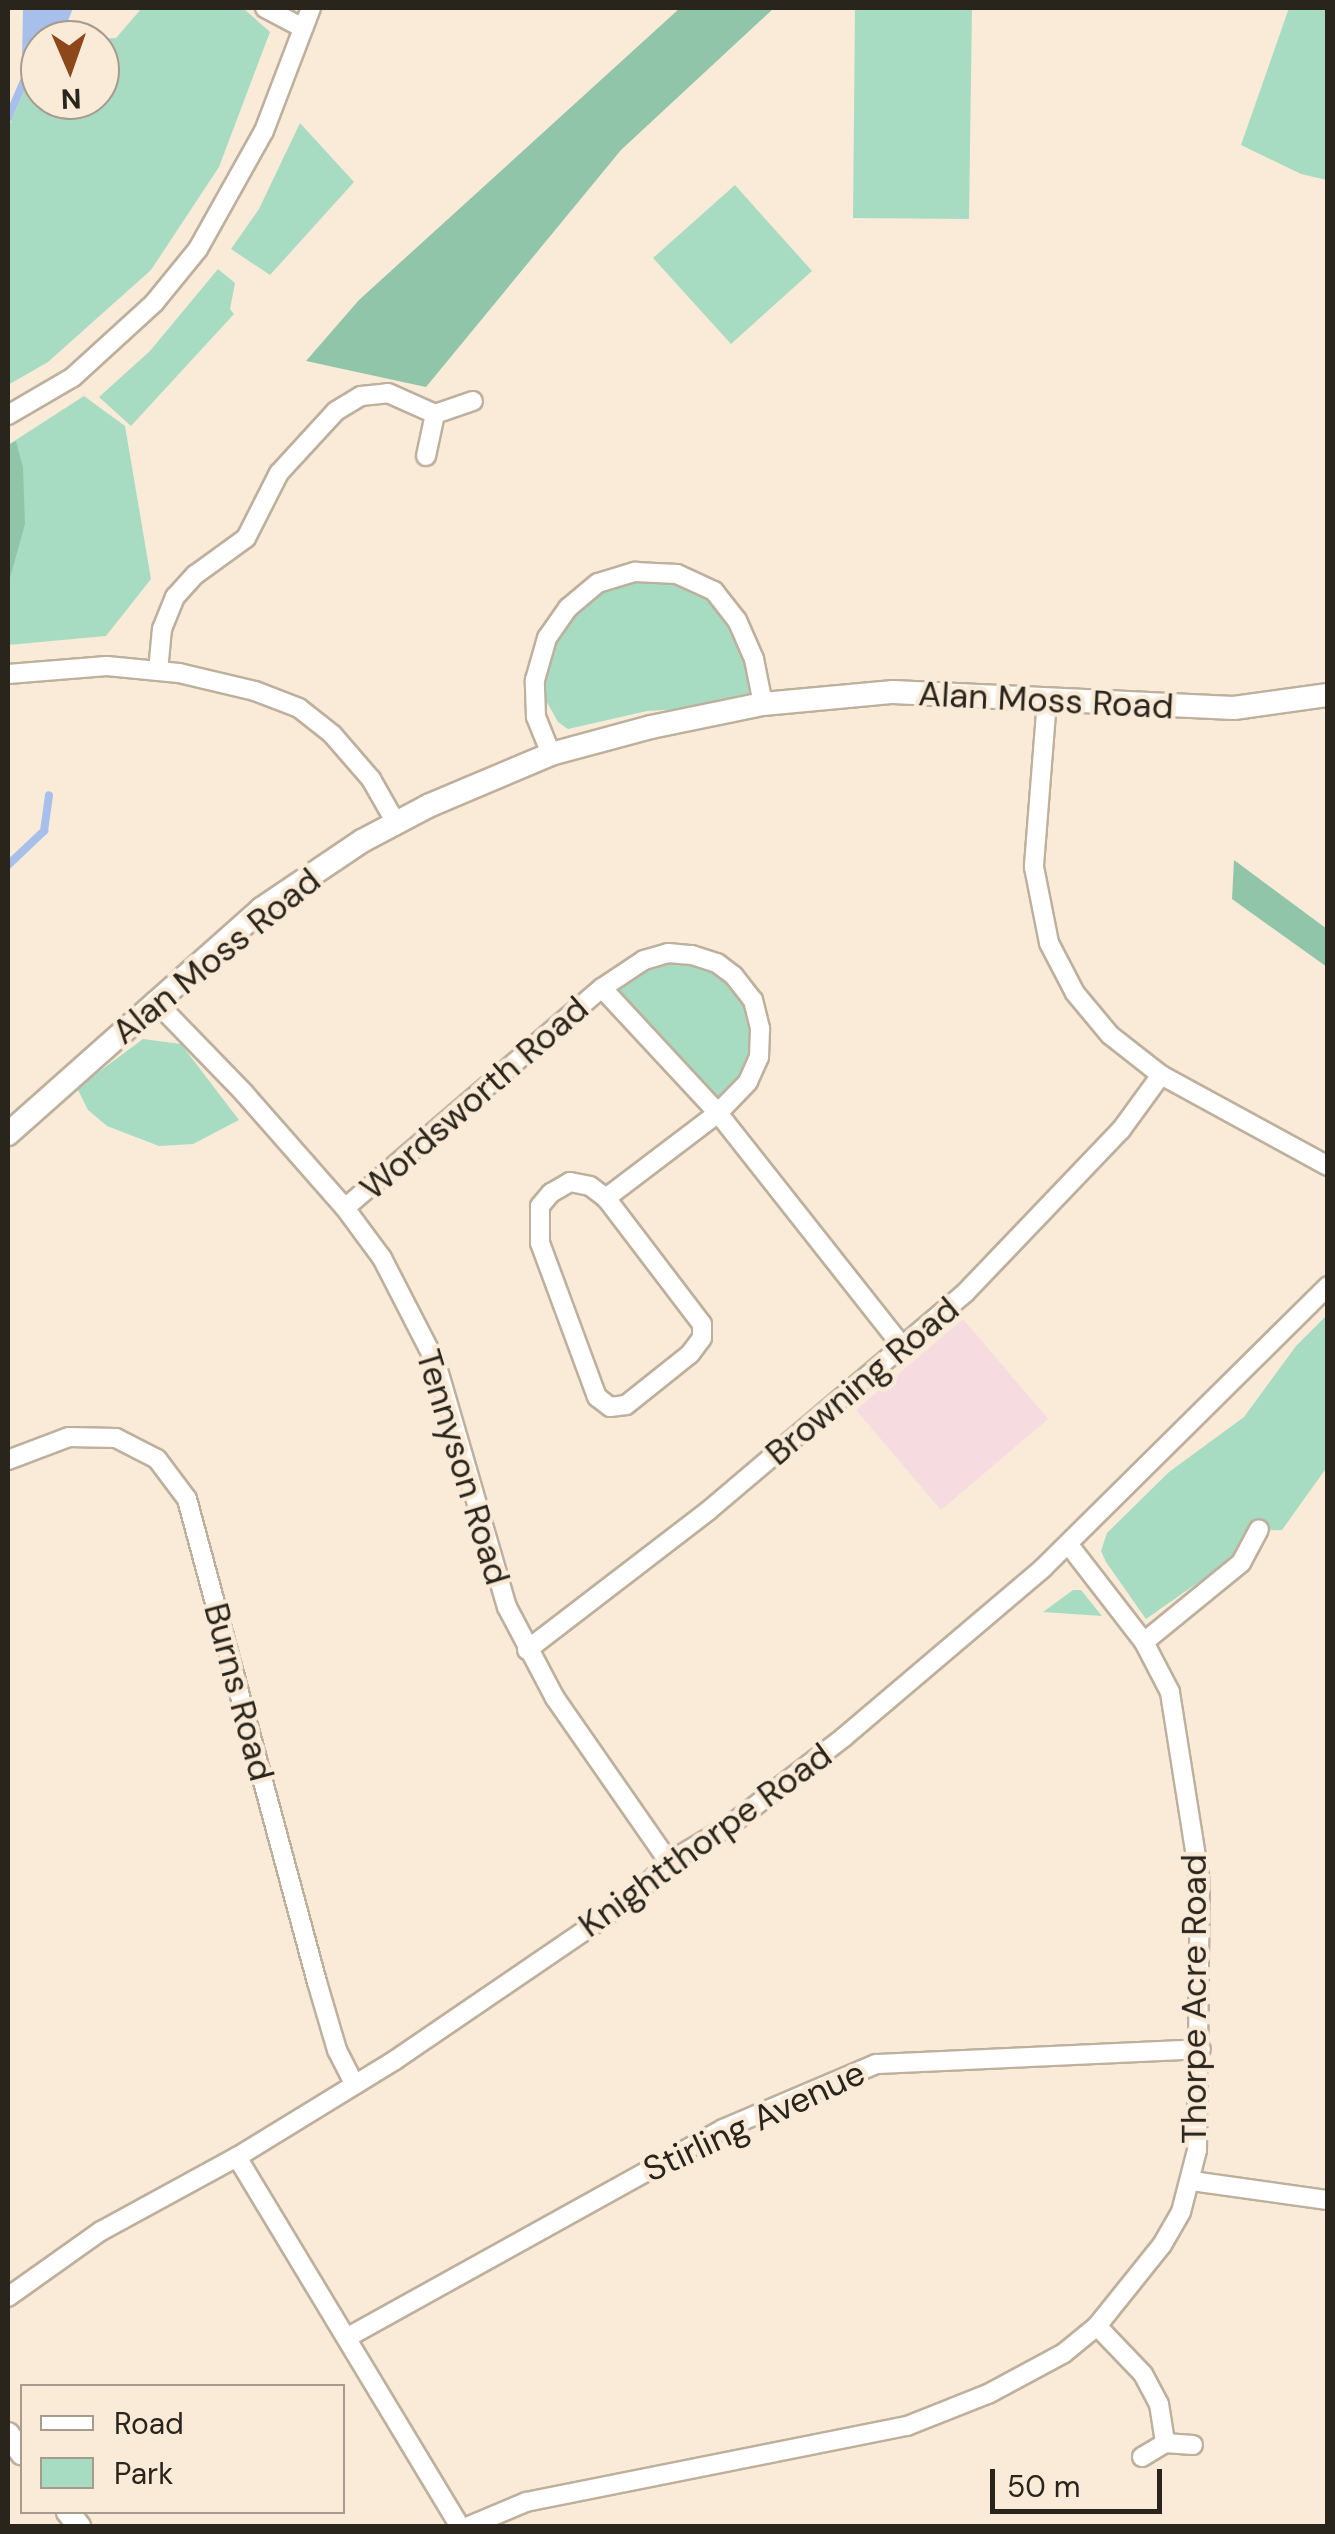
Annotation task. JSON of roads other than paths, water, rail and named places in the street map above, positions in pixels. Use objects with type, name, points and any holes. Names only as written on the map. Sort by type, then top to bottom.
[{"type":"street","points":[[265,8],[303,28]]},
{"type":"street","points":[[8,415],[73,377],[164,292],[198,249],[264,130],[311,8]]},
{"type":"street","points":[[158,671],[162,629],[175,597],[195,575],[246,538],[279,473],[336,411],[360,396],[388,394],[434,414],[473,401]]},
{"type":"street","points":[[426,456],[434,414]]},
{"type":"street","points":[[551,754],[536,717],[535,680],[547,638],[568,608],[598,583],[634,572],[677,574],[714,591],[737,620],[754,659],[764,704]]},
{"type":"street","points":[[8,674],[70,666],[158,671],[255,690],[299,708],[350,752],[396,823]]},
{"type":"street","name":"Alan Moss Road","points":[[8,1134],[261,910],[362,840],[551,754],[651,727],[764,704],[892,692],[1234,708],[1328,695]]},
{"type":"street","points":[[1046,700],[1034,868],[1050,943],[1092,1016],[1160,1075],[1328,1166]]},
{"type":"street","name":"Wordsworth Road","points":[[345,1208],[602,988],[644,960],[668,953],[692,955],[734,976],[753,1000],[760,1029],[759,1057],[748,1082],[718,1113]]},
{"type":"street","name":"Wordsworth Road","points":[[602,988],[718,1113],[902,1346]]},
{"type":"street","name":"Tennyson Road","points":[[155,1001],[345,1208],[391,1274],[436,1363],[491,1562],[528,1650],[576,1728],[669,1862]]},
{"type":"street","name":"Browning Road","points":[[528,1650],[708,1511],[966,1292],[1122,1130],[1160,1075]]},
{"type":"street","points":[[606,1198],[718,1113]]},
{"type":"street","points":[[570,1182],[590,1186],[606,1198],[702,1324],[702,1338],[690,1354],[626,1405],[610,1406],[597,1397],[536,1225],[540,1206],[551,1193],[570,1182]]},
{"type":"street","name":"Knightthorpe Road","points":[[8,2296],[100,2231],[237,2157],[356,2085],[635,1896],[669,1862],[729,1826],[844,1738],[1069,1545],[1328,1286]]},
{"type":"street","name":"Burns Road","points":[[8,1460],[69,1437],[116,1438],[157,1459],[187,1499],[316,1982],[337,2050],[356,2085]]},
{"type":"street","points":[[1144,1642],[1240,1563],[1259,1529]]},
{"type":"street","name":"Thorpe Acre Road","points":[[469,2526],[526,2502],[908,2426],[1016,2381],[1064,2353],[1097,2326],[1162,2245],[1192,2181],[1201,2050],[1200,1882],[1170,1692],[1144,1642],[1069,1545]]},
{"type":"street","name":"Stirling Avenue","points":[[348,2337],[708,2137],[876,2064],[1201,2050]]},
{"type":"street","points":[[237,2157],[460,2526]]},
{"type":"street","points":[[1192,2181],[1328,2200]]},
{"type":"street","points":[[1097,2326],[1143,2374],[1160,2404],[1165,2443]]},
{"type":"street","points":[[1142,2458],[1165,2443],[1194,2445]]},
{"type":"water","points":[[23,8],[73,8],[68,20],[23,20]]},
{"type":"waterway","points":[[8,118],[20,90]]},
{"type":"waterway","points":[[8,865],[44,831],[49,795]]}]
